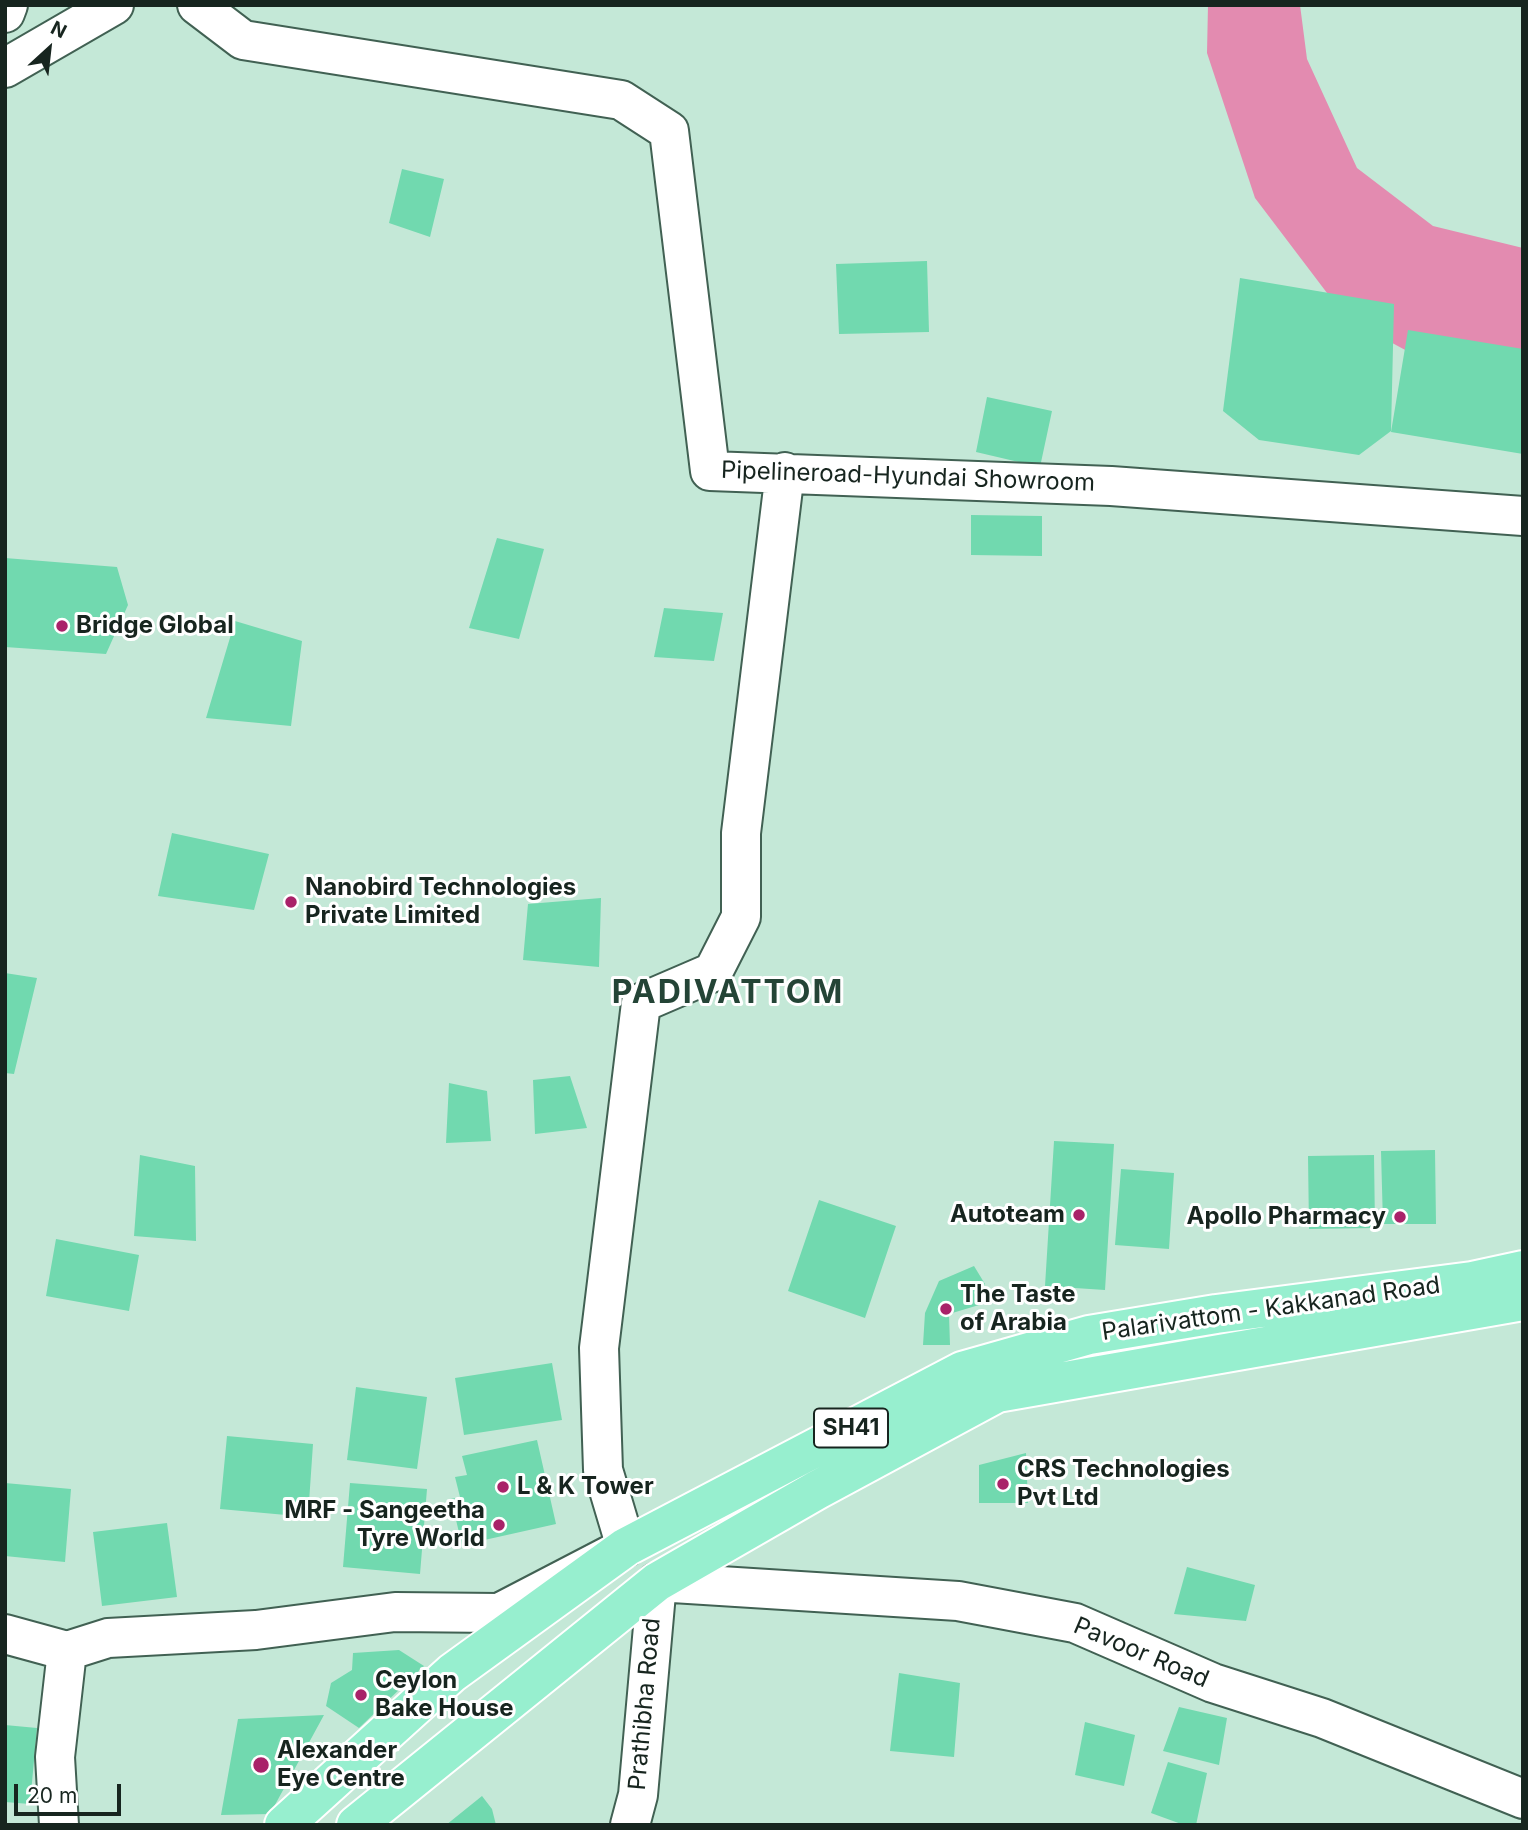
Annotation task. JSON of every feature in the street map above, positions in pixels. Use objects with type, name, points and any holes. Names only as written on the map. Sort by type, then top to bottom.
[{"type":"main road","name":"Palarivattom - Kakkanad Road","points":[[295,1821],[452,1673],[626,1547],[962,1371],[1089,1335],[1216,1314],[1472,1281],[1523,1270]]},
{"type":"main road","name":"Palarivattom - Kakkanad Road","points":[[356,1825],[657,1582],[817,1490],[997,1393],[1523,1301]]},
{"type":"street","points":[[5,13],[8,5]]},
{"type":"street","points":[[5,68],[114,5]]},
{"type":"street","name":"Pipelineroad-Hyundai Showroom","points":[[197,5],[243,40],[621,100],[669,131],[710,471],[1111,486],[1523,516]]},
{"type":"street","points":[[5,1634],[66,1651],[108,1639],[256,1630],[395,1612],[499,1613],[626,1547],[603,1470],[598,1348],[641,1003],[713,972],[741,917],[741,833],[785,472]]},
{"type":"street","name":"Pavoor Road","points":[[657,1582],[958,1601],[1075,1623],[1213,1683],[1322,1718],[1523,1799]]},
{"type":"street","name":"Prathibha Road","points":[[630,1825],[638,1795],[657,1582]]},
{"type":"street","points":[[59,1825],[55,1757],[66,1651]]},
{"type":"shaded area","points":[[1208,5],[1300,5],[1307,59],[1357,168],[1433,226],[1523,248],[1523,392],[1470,385],[1346,318],[1255,198],[1207,53]]},
{"type":"building","points":[[402,169],[444,179],[430,237],[389,223]]},
{"type":"building","points":[[927,261],[929,332],[839,334],[836,264]]},
{"type":"building","points":[[1240,278],[1394,304],[1391,431],[1359,455],[1259,440],[1223,411]]},
{"type":"building","points":[[1408,330],[1523,349],[1523,454],[1391,432]]},
{"type":"building","points":[[987,397],[1052,411],[1040,467],[976,452]]},
{"type":"building","points":[[971,515],[1042,516],[1042,556],[971,555]]},
{"type":"building","points":[[497,538],[544,549],[519,639],[469,628]]},
{"type":"building","name":"Bridge Global","points":[[5,558],[117,567],[128,605],[106,654],[5,647]]},
{"type":"building","points":[[664,608],[723,613],[714,661],[654,657]]},
{"type":"building","points":[[235,621],[302,641],[291,726],[206,718]]},
{"type":"building","points":[[172,833],[269,854],[254,910],[158,896]]},
{"type":"building","points":[[601,898],[599,967],[523,960],[528,904]]},
{"type":"building","points":[[5,973],[37,978],[14,1074],[5,1073]]},
{"type":"building","points":[[570,1076],[587,1128],[535,1134],[533,1080]]},
{"type":"building","points":[[449,1083],[487,1091],[491,1141],[446,1143]]},
{"type":"building","name":"Autoteam","points":[[1054,1141],[1114,1144],[1105,1290],[1045,1286]]},
{"type":"building","points":[[1435,1150],[1436,1224],[1383,1224],[1381,1151]]},
{"type":"building","points":[[140,1155],[195,1166],[196,1241],[134,1236]]},
{"type":"building","points":[[1374,1155],[1375,1228],[1309,1229],[1308,1156]]},
{"type":"building","points":[[1121,1169],[1174,1173],[1169,1249],[1115,1245]]},
{"type":"building","points":[[819,1200],[896,1226],[865,1318],[788,1291]]},
{"type":"building","points":[[56,1239],[139,1255],[129,1311],[46,1296]]},
{"type":"building","name":"The Taste of Arabia","points":[[974,1266],[985,1284],[974,1292],[979,1305],[949,1314],[950,1345],[923,1345],[925,1313],[939,1281]]},
{"type":"building","points":[[552,1363],[562,1420],[464,1435],[455,1378]]},
{"type":"building","points":[[356,1387],[427,1397],[417,1469],[347,1460]]},
{"type":"building","points":[[227,1436],[313,1444],[308,1517],[220,1509]]},
{"type":"building","name":"L & K Tower","points":[[537,1440],[556,1524],[462,1545],[451,1499],[460,1497],[455,1477],[467,1475],[462,1456]]},
{"type":"building","name":"CRS Technologies Pvt Ltd","points":[[1026,1453],[1028,1503],[979,1503],[979,1465]]},
{"type":"building","points":[[5,1483],[71,1489],[65,1562],[5,1556]]},
{"type":"building","points":[[350,1483],[427,1489],[420,1574],[343,1567]]},
{"type":"building","points":[[167,1523],[177,1597],[102,1606],[93,1532]]},
{"type":"building","points":[[1187,1567],[1255,1585],[1246,1621],[1174,1614]]},
{"type":"building","name":"Ceylon Bake House","points":[[399,1650],[424,1666],[359,1728],[326,1706],[331,1683],[352,1670],[353,1653]]},
{"type":"building","points":[[899,1673],[960,1683],[954,1757],[890,1751]]},
{"type":"building","points":[[1179,1707],[1227,1718],[1219,1765],[1163,1751]]},
{"type":"building","points":[[324,1715],[270,1814],[221,1815],[238,1719]]},
{"type":"building","points":[[1085,1722],[1135,1735],[1124,1786],[1075,1775]]},
{"type":"building","points":[[5,1725],[37,1728],[30,1804],[5,1802]]},
{"type":"building","points":[[1168,1762],[1207,1773],[1196,1825],[1184,1825],[1151,1813]]},
{"type":"building","points":[[482,1796],[492,1809],[496,1825],[446,1825]]},
{"type":"place","name":"Bridge Global","points":[[62,626]]},
{"type":"place","name":"Nanobird Technologies Private Limited","points":[[291,902]]},
{"type":"place","name":"Autoteam","points":[[1079,1215]]},
{"type":"place","name":"Apollo Pharmacy","points":[[1400,1217]]},
{"type":"place","name":"The Taste of Arabia","points":[[946,1309]]},
{"type":"place","name":"CRS Technologies Pvt Ltd","points":[[1003,1484]]},
{"type":"place","name":"L & K Tower","points":[[503,1487]]},
{"type":"place","name":"MRF - Sangeetha Tyre World","points":[[499,1525]]},
{"type":"place","name":"Ceylon Bake House","points":[[361,1695]]},
{"type":"place","name":"Alexander Eye Centre","points":[[261,1765]]},
{"type":"district","name":"PADIVATTOM","points":[[728,993]]}]
